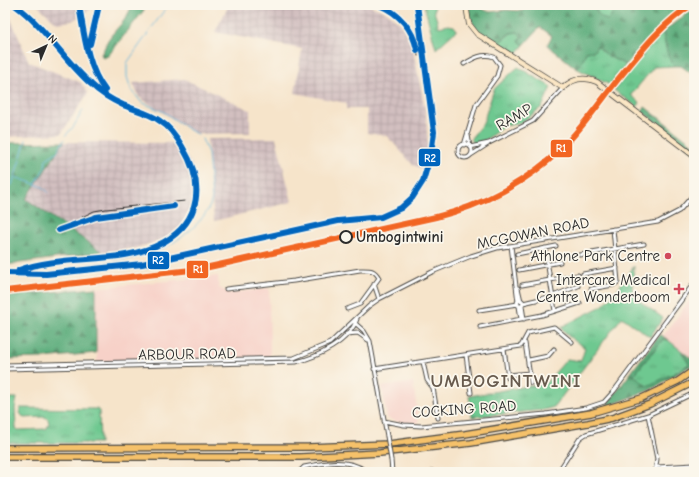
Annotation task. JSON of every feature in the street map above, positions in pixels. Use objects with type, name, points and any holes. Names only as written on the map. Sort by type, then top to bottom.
[{"type":"highway","points":[[5,448],[286,447],[389,444],[473,433],[591,413],[642,398],[678,381],[694,370]]},
{"type":"highway","points":[[5,457],[301,457],[395,452],[471,443],[612,418],[650,404],[694,382]]},
{"type":"street","points":[[466,5],[469,24],[477,34],[563,88],[568,83],[582,78],[590,79],[603,85],[694,157]]},
{"type":"street","points":[[464,64],[480,56],[486,55],[494,57],[500,65],[497,76],[476,105],[468,135],[464,145],[459,149],[460,156],[464,158],[470,156],[472,151],[468,135]]},
{"type":"street","name":"RAMP","points":[[470,156],[489,143],[533,121],[563,88]]},
{"type":"street","name":"RAMP","points":[[470,147],[489,143]]},
{"type":"street","points":[[464,145],[470,147]]},
{"type":"street","name":"MCGOWAN ROAD","points":[[354,322],[369,306],[380,299],[432,272],[471,256],[511,246],[658,222],[685,205],[694,194]]},
{"type":"street","points":[[591,289],[617,283],[619,279],[613,230]]},
{"type":"street","points":[[580,255],[644,244]]},
{"type":"street","points":[[511,246],[522,319]]},
{"type":"street","points":[[517,254],[556,246]]},
{"type":"street","points":[[544,248],[555,311]]},
{"type":"street","points":[[519,270],[560,262]]},
{"type":"street","points":[[583,274],[617,268]]},
{"type":"street","points":[[226,289],[294,281],[360,270],[373,270],[379,278],[360,304],[347,309]]},
{"type":"street","points":[[522,285],[578,275]]},
{"type":"street","name":"COCKING ROAD","points":[[384,421],[404,425],[421,426],[546,414],[593,406],[608,399],[694,283]]},
{"type":"street","points":[[374,284],[380,299]]},
{"type":"street","points":[[478,310],[520,304],[553,296],[578,286]]},
{"type":"street","points":[[480,327],[522,319],[580,303]]},
{"type":"street","points":[[354,322],[364,331],[370,341],[392,472]]},
{"type":"street","name":"ARBOUR ROAD","points":[[5,369],[288,363],[303,360],[336,343],[346,334],[354,322]]},
{"type":"street","name":"ARBOUR ROAD","points":[[5,365],[288,359],[325,346],[337,338],[354,322]]},
{"type":"street","points":[[531,383],[529,360],[525,343],[528,333],[554,327],[572,342]]},
{"type":"street","points":[[346,334],[358,333],[370,341]]},
{"type":"street","points":[[374,369],[504,349],[521,346],[525,343]]},
{"type":"street","points":[[504,349],[508,376],[530,373]]},
{"type":"street","points":[[529,360],[548,356],[554,349]]},
{"type":"street","points":[[466,355],[471,393]]},
{"type":"street","points":[[423,362],[427,380],[433,388],[438,418]]},
{"type":"street","points":[[558,472],[580,438],[586,434],[648,415],[694,393]]},
{"type":"street","points":[[648,415],[657,459],[657,467],[655,472]]},
{"type":"street","points":[[299,472],[304,467],[346,463],[355,464],[364,470]]},
{"type":"street","points":[[657,467],[694,465]]},
{"type":"street","points":[[284,472],[292,472]]},
{"type":"shaded area","points":[[5,5],[29,62],[80,82],[88,93],[61,134],[5,137]]},
{"type":"shaded area","points":[[37,5],[97,5],[72,21],[57,23]]},
{"type":"shaded area","points":[[229,5],[368,5],[386,12],[400,23],[412,45],[426,114],[428,149],[424,170],[413,165],[387,136],[367,133],[367,109],[346,109],[346,103],[295,93],[302,49],[215,32]]},
{"type":"shaded area","points":[[184,79],[250,110],[250,133],[196,134],[139,97],[133,83]]},
{"type":"shaded area","points":[[276,138],[292,202],[214,221],[207,139]]},
{"type":"shaded area","points":[[64,142],[177,143],[192,165],[194,186],[193,203],[181,226],[164,239],[136,248],[102,252],[26,199]]},
{"type":"shaded area","points":[[218,276],[219,288],[230,293],[269,288],[270,357],[97,362],[96,288]]},
{"type":"shaded area","points":[[694,289],[694,361],[663,336],[693,296],[691,292]]},
{"type":"shaded area","points":[[413,382],[419,423],[401,423],[387,418],[382,387]]},
{"type":"green space","points":[[132,5],[148,5],[108,56],[103,58],[101,54],[108,40],[124,20]]},
{"type":"green space","points":[[424,5],[435,5],[434,11],[439,27],[448,25],[454,26],[457,30],[436,49]]},
{"type":"green space","points":[[469,5],[481,5],[482,9],[490,12],[506,10],[522,11],[528,5],[595,5],[599,15],[608,20],[618,5],[685,5],[656,30],[626,65],[608,56],[597,46],[594,51],[586,52],[581,64],[576,68],[547,45],[552,36],[540,27],[524,45],[519,41],[522,36],[518,32],[510,33],[497,44],[481,33],[473,24],[469,12]]},
{"type":"green space","points":[[618,5],[608,20],[599,15],[595,6]]},
{"type":"green space","points":[[694,8],[694,75],[681,66],[674,66],[666,49],[664,31]]},
{"type":"green space","points":[[664,31],[666,49],[674,66],[654,67],[631,95],[640,103],[637,107],[614,90],[647,49]]},
{"type":"green space","points":[[518,32],[522,36],[519,41],[524,45],[516,54],[497,44],[511,33]]},
{"type":"green space","points":[[597,46],[608,56],[626,65],[610,85],[576,68],[581,64],[586,52],[594,51]]},
{"type":"green space","points":[[518,67],[551,87],[542,107],[521,123],[504,126],[480,144],[473,143],[471,138],[483,123],[494,89]]},
{"type":"green space","points":[[645,107],[694,145],[694,152],[641,111]]},
{"type":"green space","points":[[64,142],[26,199],[102,252],[5,265],[5,143]]},
{"type":"green space","points":[[634,266],[632,289],[638,300],[663,318],[650,337],[622,317],[554,407],[543,410],[472,417],[469,396],[546,383],[567,359],[581,361],[585,348],[568,336],[561,327],[602,306],[614,294]]},
{"type":"green space","points":[[96,288],[96,353],[43,358],[5,359],[5,296]]},
{"type":"green space","points":[[660,334],[668,340],[663,339],[634,375],[647,386],[671,375],[689,364],[682,351],[694,361],[694,364],[650,390],[608,406],[608,403]]},
{"type":"green space","points":[[663,339],[668,340],[682,351],[689,364],[647,387],[634,375]]},
{"type":"green space","points":[[5,398],[17,398],[15,408],[16,428],[18,430],[46,429],[49,424],[48,419],[45,417],[24,418],[20,413],[20,408],[97,409],[99,411],[100,443],[5,443]]},
{"type":"waterway","points":[[168,5],[127,63],[127,77],[131,89],[141,102],[164,112],[198,135]]},
{"type":"waterway","points":[[66,135],[74,126],[83,110]]},
{"type":"waterway","points":[[85,265],[130,259],[157,251],[183,236],[195,226],[208,210],[212,198],[208,153],[202,139]]},
{"type":"waterway","points":[[5,191],[6,185],[12,185],[26,140]]},
{"type":"waterway","points":[[35,185],[45,167],[46,159],[57,152],[64,140]]},
{"type":"waterway","points":[[15,177],[43,187],[48,192]]},
{"type":"railway","points":[[15,5],[36,24],[83,77],[93,86],[119,103],[156,118],[166,125],[183,145],[191,161],[197,186],[194,210],[183,228],[165,241],[144,250],[119,255],[51,262],[16,271]]},
{"type":"railway","points":[[79,5],[84,39],[90,62],[99,83],[106,92]]},
{"type":"railway","points":[[89,46],[99,5]]},
{"type":"railway","points":[[379,5],[394,13],[406,25],[414,39],[418,56]]},
{"type":"railway","points":[[5,273],[46,274],[142,264],[338,221],[381,217],[401,208],[412,198],[423,181],[431,154],[434,132],[417,5]]},
{"type":"railway","points":[[82,217],[94,211],[106,209],[185,201]]},
{"type":"railway","points":[[59,230],[96,217],[174,206]]},
{"type":"transit line","name":"R2","points":[[15,5],[36,23],[81,75],[98,90],[119,103],[156,118],[170,129],[190,161],[196,187],[196,200],[186,223],[177,233],[164,242],[130,254],[55,262],[19,270]]},
{"type":"transit line","name":"R2","points":[[79,5],[90,60],[94,71],[105,90]]},
{"type":"transit line","name":"R2","points":[[90,44],[99,5]]},
{"type":"transit line","name":"R2","points":[[379,5],[393,12],[399,17],[412,35],[417,50]]},
{"type":"transit line","name":"R2","points":[[5,273],[46,274],[142,264],[338,221],[381,217],[401,208],[412,198],[423,181],[431,154],[434,132],[417,5]]},
{"type":"transit line","name":"R1","points":[[5,291],[200,269],[436,217],[487,199],[534,172],[562,148],[652,38],[680,12],[691,5]]},
{"type":"transit line","name":"R2","points":[[59,230],[96,217],[174,206]]},
{"type":"place","name":"Umbogintwini","points":[[346,237]]},
{"type":"place","name":"Athlone Park Centre","points":[[668,256]]},
{"type":"place","name":"Intercare Medical Centre Wonderboom","points":[[679,289]]},
{"type":"district","name":"UMBOGINTWINI","points":[[506,380]]}]
